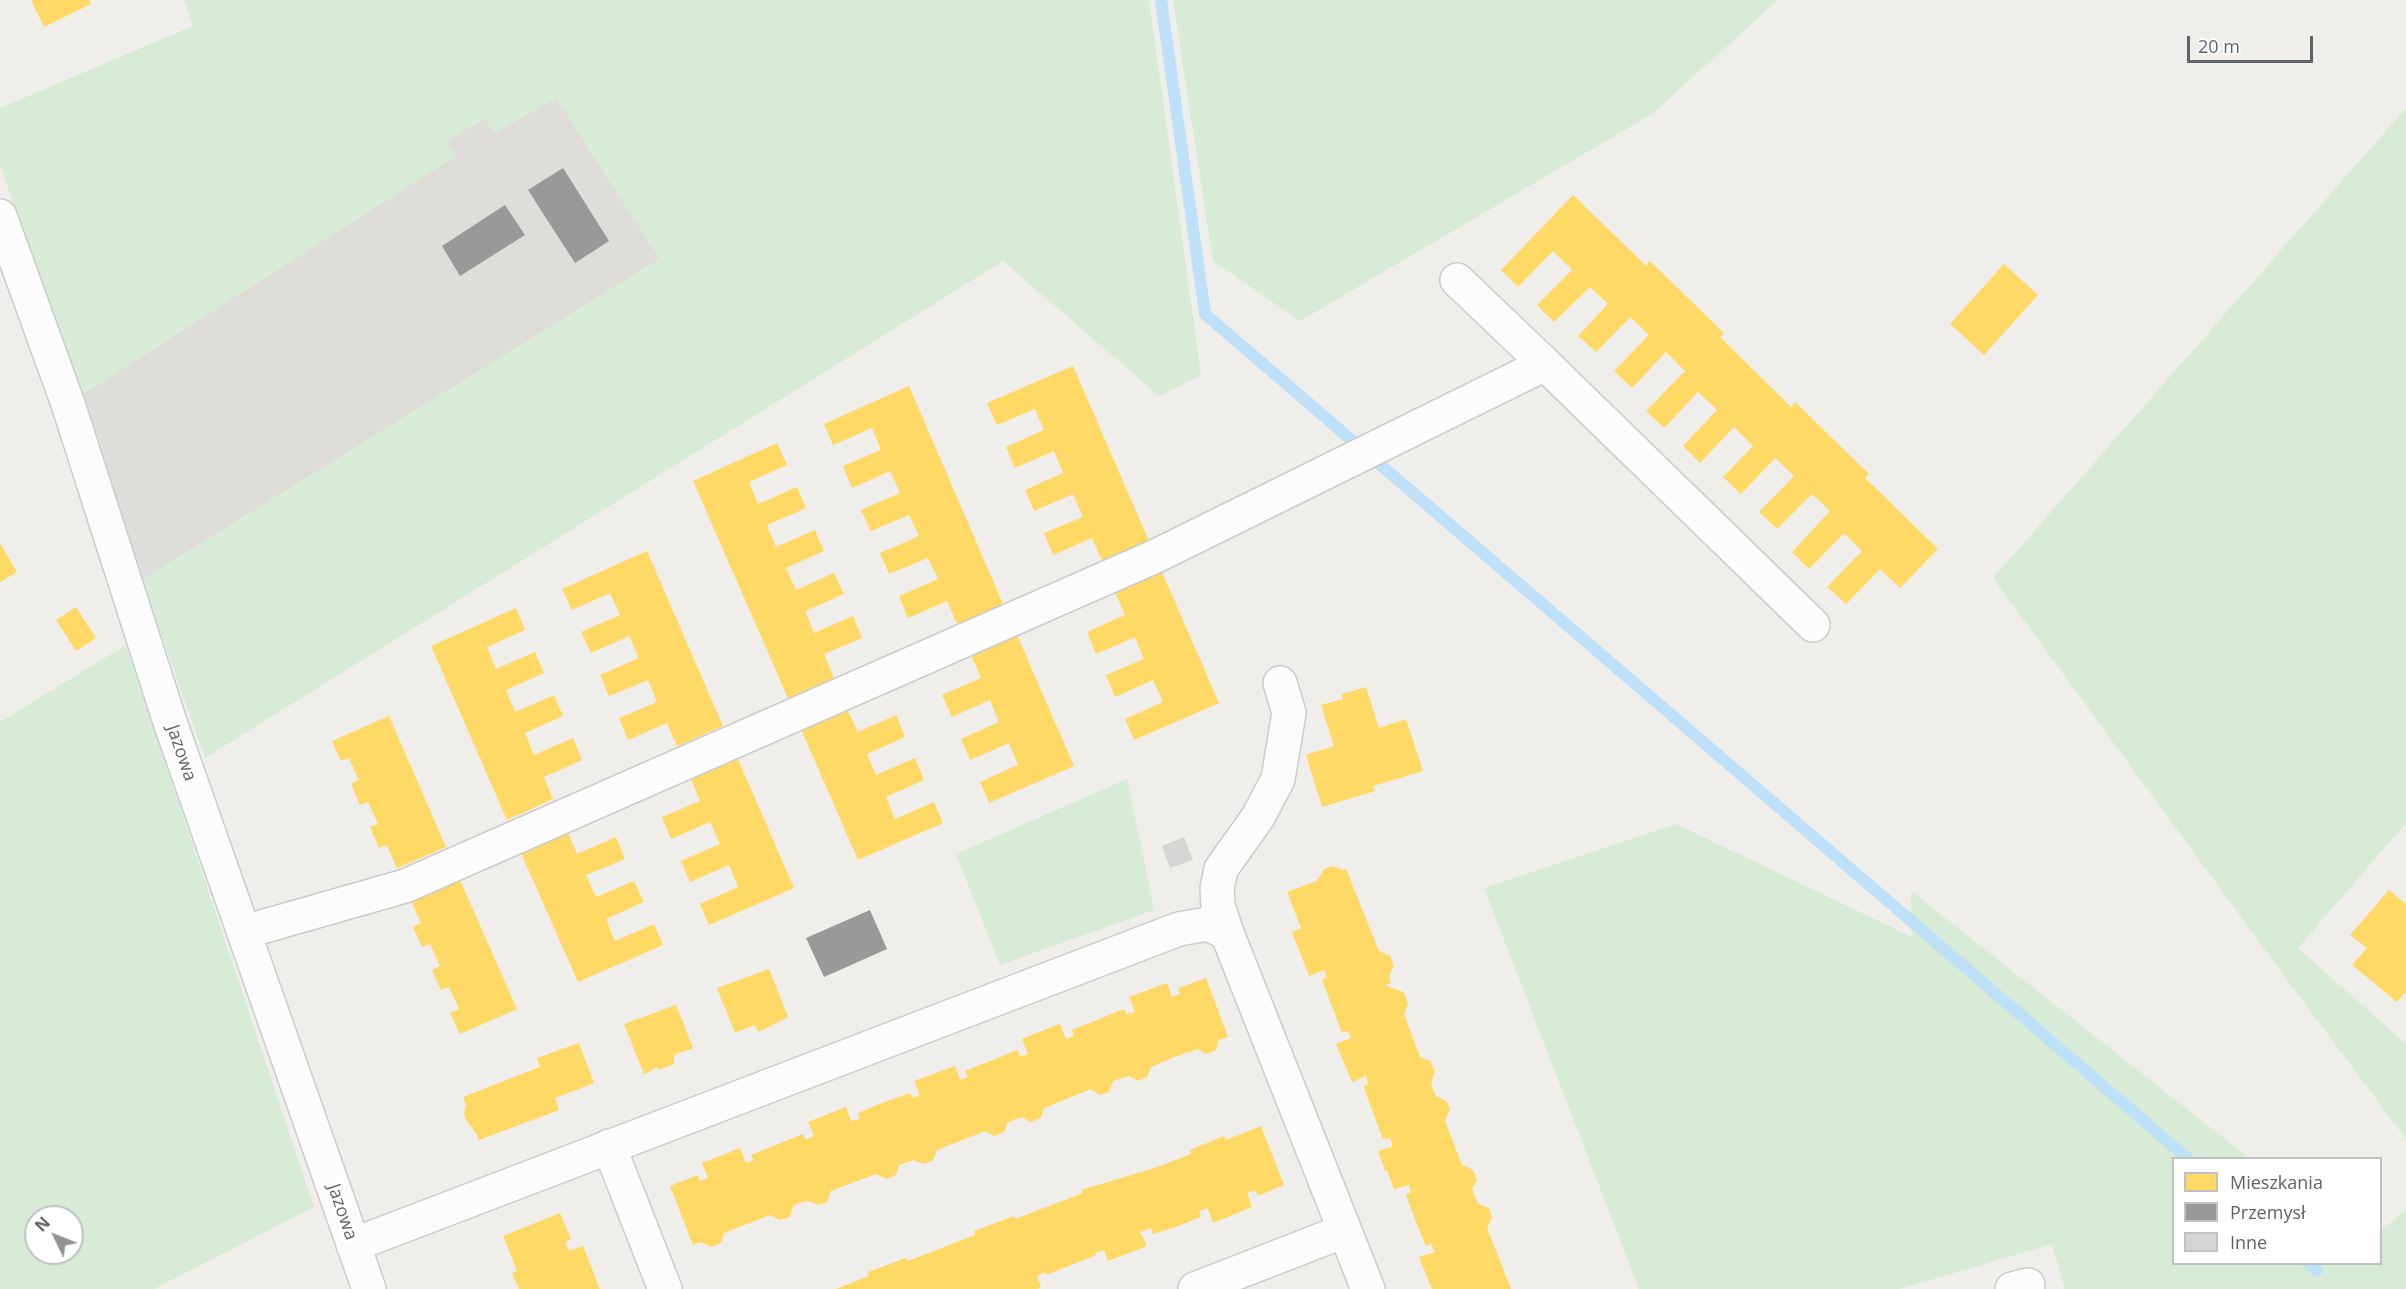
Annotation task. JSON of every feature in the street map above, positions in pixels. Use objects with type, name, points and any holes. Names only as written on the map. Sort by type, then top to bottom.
[{"type":"street","name":"Jazowa","points":[[0,216],[68,404],[170,722],[369,1289]]},
{"type":"street","points":[[1457,280],[1813,625]]},
{"type":"street","points":[[244,932],[405,886],[1156,556],[1545,364]]},
{"type":"street","points":[[1280,683],[1289,713],[1278,779],[1258,817],[1221,869],[1218,906],[1368,1289]]},
{"type":"street","points":[[353,1245],[1179,928],[1207,924],[1227,933]]},
{"type":"street","points":[[609,1146],[665,1289]]},
{"type":"street","points":[[1195,1289],[1344,1231]]},
{"type":"shaded area","points":[[556,97],[660,259],[142,580],[78,397],[455,156],[446,141],[485,118],[495,133]]},
{"type":"green space","points":[[184,0],[1149,0],[1201,375],[1159,396],[1003,261],[205,758],[142,580],[660,259],[556,97],[495,133],[485,118],[447,141],[456,156],[78,397],[0,164],[0,108],[193,26]]},
{"type":"green space","points":[[1173,0],[1778,0],[1652,114],[1300,321],[1213,261]]},
{"type":"green space","points":[[2406,108],[2406,823],[2298,948],[2406,1044],[2406,1139],[1993,578]]},
{"type":"green space","points":[[126,645],[314,1207],[154,1289],[0,1289],[0,722]]},
{"type":"green space","points":[[1127,779],[1154,910],[1000,965],[956,854]]},
{"type":"green space","points":[[1676,824],[1912,937],[1911,891],[2248,1157],[2172,1157],[2172,1265],[2382,1265],[2382,1230],[2406,1209],[2406,1289],[2065,1289],[2052,1244],[1900,1289],[1639,1289],[1484,888]]},
{"type":"building: Mieszkania","points":[[31,0],[89,0],[91,4],[44,27]]},
{"type":"building: Mieszkania","points":[[1573,195],[1646,266],[1650,261],[1724,333],[1720,337],[1791,407],[1795,402],[1869,474],[1865,478],[1938,549],[1900,588],[1880,569],[1846,604],[1827,587],[1862,551],[1844,533],[1809,569],[1792,552],[1830,511],[1812,494],[1777,529],[1759,512],[1794,476],[1775,458],[1741,494],[1723,477],[1753,446],[1734,427],[1700,463],[1683,446],[1717,410],[1698,392],[1664,428],[1646,411],[1685,371],[1666,352],[1632,388],[1614,371],[1649,335],[1630,317],[1596,352],[1578,336],[1608,304],[1590,287],[1554,322],[1537,305],[1572,270],[1553,251],[1518,287],[1501,270]]},
{"type":"building: Mieszkania","points":[[2004,264],[2038,295],[1984,355],[1950,324]]},
{"type":"building: Mieszkania","points":[[1073,366],[1149,541],[1102,561],[1092,538],[1053,555],[1044,533],[1083,517],[1073,494],[1034,511],[1025,490],[1063,473],[1054,451],[1015,468],[1006,447],[1044,430],[1035,409],[997,425],[987,403]]},
{"type":"building: Mieszkania","points":[[909,386],[1003,604],[957,624],[947,601],[908,618],[899,596],[938,579],[928,558],[889,574],[880,553],[919,536],[909,515],[871,531],[861,510],[900,493],[890,471],[852,488],[843,466],[881,450],[872,428],[833,445],[824,424]]},
{"type":"building: Mieszkania","points":[[777,443],[787,465],[749,482],[758,504],[797,487],[806,508],[767,525],[776,547],[815,530],[824,551],[786,568],[796,590],[834,573],[844,594],[805,611],[814,633],[853,616],[862,638],[824,654],[834,678],[788,698],[693,481]]},
{"type":"building: Mieszkania","points":[[0,543],[17,572],[0,582]]},
{"type":"building: Mieszkania","points":[[647,551],[723,726],[677,746],[667,723],[628,740],[619,718],[657,702],[648,680],[609,696],[600,675],[639,658],[629,636],[591,653],[581,632],[620,615],[610,593],[572,610],[562,589]]},
{"type":"building: Mieszkania","points":[[1162,572],[1219,703],[1134,740],[1125,719],[1163,702],[1153,680],[1115,697],[1106,675],[1144,659],[1135,637],[1096,654],[1087,632],[1125,615],[1115,592]]},
{"type":"building: Mieszkania","points":[[76,607],[96,638],[76,651],[56,620]]},
{"type":"building: Mieszkania","points":[[516,608],[525,630],[487,647],[496,669],[535,652],[544,673],[506,690],[515,712],[554,695],[563,716],[525,733],[534,755],[573,738],[582,760],[544,777],[553,799],[507,820],[431,646]]},
{"type":"building: Mieszkania","points":[[1017,635],[1074,766],[989,803],[980,782],[1018,765],[1009,743],[970,760],[961,739],[999,722],[990,700],[952,717],[942,695],[981,678],[971,655]]},
{"type":"building: Mieszkania","points":[[1366,687],[1379,728],[1406,719],[1423,771],[1373,786],[1375,791],[1322,807],[1306,755],[1334,746],[1321,705],[1343,699],[1342,694]]},
{"type":"building: Mieszkania","points":[[847,709],[858,732],[896,715],[905,737],[867,754],[876,775],[915,758],[924,780],[886,797],[895,819],[934,802],[943,823],[858,860],[801,729]]},
{"type":"building: Mieszkania","points":[[389,716],[446,847],[397,868],[387,845],[379,848],[370,827],[378,824],[368,802],[360,805],[351,784],[359,780],[349,758],[341,761],[332,741]]},
{"type":"building: Mieszkania","points":[[737,757],[794,888],[709,925],[700,904],[738,887],[729,865],[690,882],[681,861],[720,844],[710,822],[671,839],[662,817],[700,801],[690,777]]},
{"type":"building: Mieszkania","points":[[567,831],[577,854],[616,837],[625,859],[586,875],[596,897],[634,881],[644,902],[606,919],[615,941],[654,924],[663,945],[578,982],[520,851]]},
{"type":"building: Mieszkania","points":[[1333,866],[1346,869],[1379,951],[1390,956],[1394,966],[1389,976],[1391,983],[1385,985],[1403,992],[1407,1000],[1408,1004],[1404,1014],[1420,1057],[1430,1061],[1435,1071],[1431,1084],[1436,1096],[1446,1101],[1450,1109],[1445,1121],[1462,1165],[1473,1170],[1477,1180],[1472,1189],[1478,1204],[1489,1208],[1492,1218],[1487,1228],[1511,1289],[1432,1289],[1419,1257],[1435,1252],[1431,1244],[1426,1246],[1415,1219],[1406,1195],[1411,1192],[1409,1185],[1394,1189],[1387,1170],[1385,1171],[1378,1151],[1393,1146],[1390,1138],[1383,1139],[1365,1091],[1364,1086],[1368,1084],[1366,1076],[1352,1082],[1336,1044],[1351,1038],[1348,1031],[1342,1033],[1322,980],[1327,977],[1324,970],[1309,976],[1292,932],[1301,928],[1287,892],[1317,881],[1324,869]]},
{"type":"building: Mieszkania","points":[[459,878],[517,1009],[460,1034],[450,1013],[459,1009],[449,987],[441,990],[432,970],[440,966],[430,944],[422,947],[413,927],[421,923],[410,899]]},
{"type":"building: Mieszkania","points":[[2389,890],[2406,904],[2406,992],[2397,1002],[2352,965],[2367,948],[2350,935]]},
{"type":"building: Mieszkania","points":[[769,969],[788,1017],[759,1032],[754,1025],[735,1033],[717,988]]},
{"type":"building: Mieszkania","points":[[1206,978],[1228,1037],[1219,1040],[1216,1050],[1206,1054],[1198,1049],[1174,1057],[1151,1067],[1147,1077],[1138,1081],[1129,1076],[1113,1081],[1109,1092],[1100,1095],[1091,1089],[1044,1108],[1041,1118],[1031,1122],[1022,1117],[1008,1122],[1004,1132],[994,1136],[985,1131],[937,1150],[933,1160],[923,1164],[914,1160],[899,1165],[896,1175],[886,1179],[876,1174],[831,1191],[827,1202],[818,1205],[809,1201],[799,1203],[793,1206],[790,1217],[780,1220],[770,1215],[724,1233],[721,1243],[711,1247],[701,1242],[693,1245],[670,1186],[698,1175],[700,1181],[708,1178],[702,1163],[740,1148],[746,1163],[754,1160],[751,1155],[803,1134],[806,1140],[814,1136],[808,1122],[846,1107],[851,1121],[860,1119],[858,1113],[882,1103],[910,1093],[912,1098],[920,1095],[914,1081],[955,1066],[960,1080],[968,1077],[965,1071],[1018,1050],[1020,1057],[1028,1054],[1022,1039],[1041,1031],[1060,1024],[1066,1039],[1074,1036],[1072,1030],[1124,1009],[1126,1014],[1135,1012],[1129,997],[1167,983],[1172,997],[1180,994],[1178,988]]},
{"type":"building: Mieszkania","points":[[676,1005],[693,1048],[674,1055],[674,1064],[659,1070],[658,1067],[644,1074],[624,1024]]},
{"type":"building: Mieszkania","points":[[579,1043],[594,1083],[555,1098],[559,1110],[479,1140],[466,1120],[464,1114],[466,1105],[463,1097],[540,1067],[537,1058]]},
{"type":"building: Mieszkania","points":[[1261,1126],[1284,1185],[1258,1196],[1255,1190],[1247,1193],[1252,1207],[1213,1223],[1208,1208],[1199,1211],[1201,1217],[1178,1226],[1153,1234],[1151,1228],[1140,1232],[1147,1246],[1108,1261],[1104,1250],[1046,1275],[1046,1272],[1037,1276],[1041,1287],[1037,1289],[836,1289],[869,1276],[868,1272],[906,1258],[908,1261],[975,1235],[974,1231],[1014,1216],[1015,1219],[1083,1193],[1081,1190],[1155,1168],[1191,1154],[1190,1150],[1224,1136],[1226,1140]]},
{"type":"building: Mieszkania","points":[[560,1213],[571,1239],[565,1242],[569,1251],[583,1246],[600,1289],[519,1289],[512,1273],[517,1271],[503,1236]]},
{"type":"building: Przemysł","points":[[563,168],[609,241],[575,263],[528,190]]},
{"type":"building: Przemysł","points":[[505,205],[525,235],[460,276],[442,246]]},
{"type":"building: Przemysł","points":[[870,910],[887,949],[824,977],[806,938]]},
{"type":"building: Inne","points":[[1184,837],[1193,860],[1170,868],[1162,846]]},
{"type":"waterway","points":[[1161,0],[1205,314],[2186,1157]]},
{"type":"waterway","points":[[2310,1265],[2317,1270]]}]
